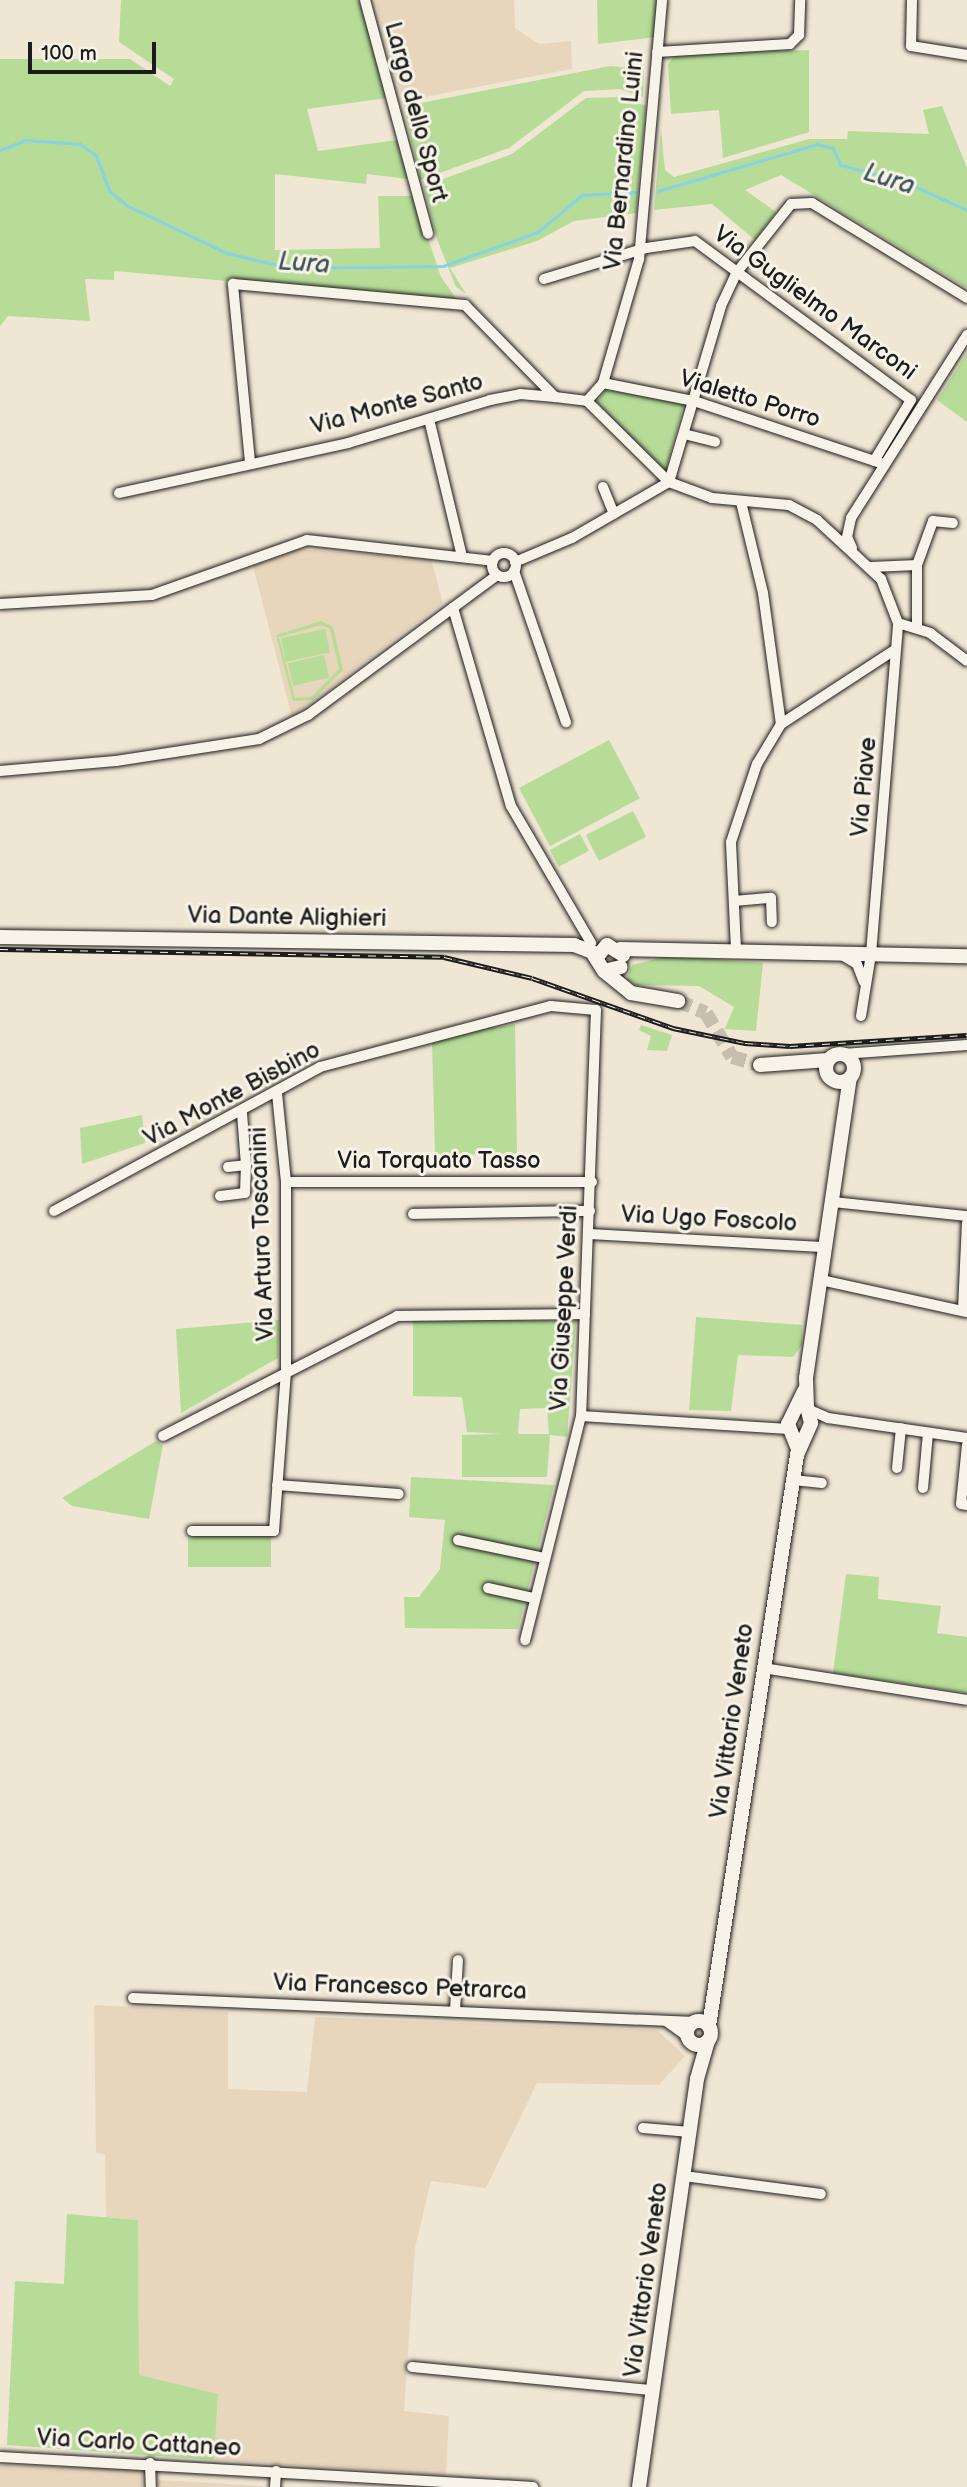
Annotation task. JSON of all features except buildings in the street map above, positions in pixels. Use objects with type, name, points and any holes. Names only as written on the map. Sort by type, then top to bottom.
[{"type":"street","name":"Largo dello Sport","points":[[365,0],[428,234]]},
{"type":"street","name":"Via Bernardino Luini","points":[[587,401],[603,383],[639,250],[662,0]]},
{"type":"street","points":[[657,52],[790,44],[799,35],[800,0]]},
{"type":"street","points":[[912,0],[911,46],[967,55]]},
{"type":"street","points":[[0,771],[116,761],[259,739],[309,715],[497,575],[669,482],[721,306],[737,272],[791,204],[812,203],[967,298]]},
{"type":"street","name":"Via Guglielmo Marconi","points":[[544,279],[639,250],[695,241],[911,400],[878,463]]},
{"type":"street","points":[[250,462],[233,284],[465,305],[555,397]]},
{"type":"street","points":[[854,552],[848,526],[878,463],[967,335]]},
{"type":"street","name":"Vialetto Porro","points":[[603,383],[694,401],[878,463]]},
{"type":"street","name":"Via Monte Santo","points":[[119,493],[167,486],[250,462],[348,443],[520,394],[587,401]]},
{"type":"street","points":[[587,401],[669,482],[712,499],[798,508],[871,567],[888,592],[898,623],[917,626],[967,661]]},
{"type":"street","points":[[429,419],[462,556]]},
{"type":"street","points":[[684,434],[715,442]]},
{"type":"street","points":[[603,487],[614,514]]},
{"type":"street","points":[[741,502],[763,593],[781,724]]},
{"type":"street","points":[[917,626],[917,565],[933,521],[953,523]]},
{"type":"street","points":[[0,604],[148,596],[307,540],[493,561],[505,553],[515,566],[566,722]]},
{"type":"street","points":[[493,561],[497,575]]},
{"type":"street","points":[[871,567],[917,565]]},
{"type":"street","points":[[453,608],[511,806],[580,940],[604,971],[627,991],[678,1001]]},
{"type":"street","name":"Via Piave","points":[[871,954],[893,651],[898,623]]},
{"type":"street","points":[[736,949],[733,824],[757,764],[781,724],[893,651]]},
{"type":"street","points":[[734,901],[771,898],[772,922]]},
{"type":"street","name":"Via Dante Alighieri","points":[[0,937],[580,940],[620,949]]},
{"type":"street","points":[[604,971],[667,947]]},
{"type":"street","points":[[627,991],[619,977],[622,966],[620,949],[667,947],[967,956]]},
{"type":"street","points":[[838,953],[858,966],[865,991]]},
{"type":"street","points":[[861,1016],[871,954]]},
{"type":"street","name":"Via Monte Bisbino","points":[[54,1211],[242,1113],[320,1067],[470,1023],[564,1004],[598,1015]]},
{"type":"street","name":"Via Giuseppe Verdi","points":[[525,1640],[581,1416],[598,1015]]},
{"type":"street","points":[[760,1065],[840,1069],[865,1054],[967,1045]]},
{"type":"street","points":[[800,1421],[847,1101],[840,1069]]},
{"type":"street","name":"Via Arturo Toscanini","points":[[192,1531],[274,1531],[286,1373],[286,1182],[277,1094]]},
{"type":"street","points":[[220,1196],[245,1194],[242,1113]]},
{"type":"street","points":[[228,1167],[246,1165]]},
{"type":"street","name":"Via Torquato Tasso","points":[[286,1182],[592,1182]]},
{"type":"street","points":[[833,1202],[967,1216]]},
{"type":"street","points":[[413,1214],[590,1211]]},
{"type":"street","points":[[821,1280],[965,1311],[967,1223]]},
{"type":"street","name":"Via Ugo Foscolo","points":[[590,1234],[826,1247]]},
{"type":"street","points":[[163,1436],[397,1316],[585,1314]]},
{"type":"street","points":[[581,1416],[800,1421],[962,1437]]},
{"type":"street","name":"Via Vittorio Veneto","points":[[697,2079],[689,2039],[713,1999],[798,1449],[800,1421]]},
{"type":"street","points":[[897,1468],[901,1429]]},
{"type":"street","points":[[923,1488],[928,1433]]},
{"type":"street","points":[[967,1445],[961,1504],[967,1505]]},
{"type":"street","points":[[793,1480],[822,1483]]},
{"type":"street","points":[[277,1485],[399,1494]]},
{"type":"street","points":[[458,1540],[544,1558]]},
{"type":"street","points":[[488,1588],[534,1598]]},
{"type":"street","points":[[763,1668],[967,1700]]},
{"type":"street","points":[[455,2010],[458,1960]]},
{"type":"street","name":"Via Francesco Petrarca","points":[[133,1998],[455,2010],[700,2023]]},
{"type":"street","points":[[665,2021],[689,2039],[708,2041]]},
{"type":"street","name":"Via Vittorio Veneto","points":[[639,2487],[697,2079],[708,2041],[700,2023]]},
{"type":"street","points":[[643,2128],[690,2132]]},
{"type":"street","points":[[684,2176],[821,2194]]},
{"type":"street","points":[[412,2367],[652,2397]]},
{"type":"street","name":"Via Carlo Cattaneo","points":[[0,2457],[150,2463],[438,2484],[533,2487]]},
{"type":"street","points":[[150,2463],[150,2487]]},
{"type":"street","name":"Via Carlo Cattaneo","points":[[275,2487],[276,2471]]},
{"type":"shaded area","points":[[375,0],[514,0],[515,28],[539,44],[571,41],[572,69],[403,101]]},
{"type":"shaded area","points":[[298,549],[431,559],[443,603],[292,717],[253,566]]},
{"type":"shaded area","points":[[94,2005],[228,2012],[228,2089],[307,2092],[315,2017],[657,2030],[685,2056],[659,2085],[537,2083],[486,2188],[431,2181],[415,2248],[404,2411],[449,2416],[446,2475],[214,2460],[218,2395],[139,2375],[138,2220],[106,2217],[105,2154],[96,2153]]},
{"type":"shaded area","points":[[0,2465],[142,2469],[142,2487],[0,2487]]},
{"type":"shaded area","points":[[158,2480],[263,2486],[263,2487],[158,2487]]},
{"type":"green space","points":[[121,0],[363,0],[387,98],[307,109],[318,151],[397,140],[408,179],[367,174],[366,184],[275,174],[275,250],[380,248],[378,196],[414,196],[441,277],[458,301],[114,271],[114,280],[85,279],[90,321],[8,316],[0,326],[0,59],[130,59],[170,86],[174,79],[119,42]]},
{"type":"green space","points":[[597,0],[658,0],[656,37],[598,44]]},
{"type":"green space","points":[[809,50],[809,132],[723,158],[719,110],[671,114],[668,64],[676,54]]},
{"type":"green space","points":[[610,66],[644,69],[643,97],[620,89],[584,91],[509,148],[420,180],[403,101],[418,98],[421,103]]},
{"type":"green space","points":[[620,97],[646,106],[636,213],[574,221],[537,241],[450,268],[466,294],[456,287],[437,239],[424,186],[512,154],[586,98]]},
{"type":"green space","points":[[942,106],[967,168],[967,288],[781,175],[745,190],[776,212],[755,240],[712,204],[654,210],[661,129],[665,170],[674,177],[809,139],[847,139],[848,131],[929,134],[923,110]]},
{"type":"green space","points":[[967,353],[967,422],[937,400]]},
{"type":"green space","points":[[605,390],[684,403],[665,472],[597,402]]},
{"type":"green space","points":[[321,621],[333,627],[343,670],[313,700],[293,701],[276,635]],"holes":[[[321,625],[330,629],[339,669],[311,697],[295,698],[279,637]]]},
{"type":"green space","points":[[325,629],[330,652],[286,662],[281,638]]},
{"type":"green space","points":[[324,655],[329,677],[293,686],[288,663]]},
{"type":"green space","points":[[609,740],[640,798],[550,846],[519,788]]},
{"type":"green space","points":[[633,811],[646,837],[599,861],[586,835]]},
{"type":"green space","points":[[580,834],[589,851],[559,867],[550,850]]},
{"type":"green space","points":[[668,956],[763,963],[756,1031],[725,1029],[734,1007],[699,986],[636,985],[627,979],[632,965]]},
{"type":"green space","points":[[493,1022],[493,1028],[515,1024],[517,1155],[435,1154],[432,1041]]},
{"type":"green space","points":[[641,1025],[672,1035],[667,1051],[647,1050],[651,1036],[639,1030]]},
{"type":"green space","points":[[142,1115],[145,1143],[82,1164],[80,1128]]},
{"type":"green space","points":[[696,1317],[802,1325],[802,1345],[793,1357],[738,1355],[731,1411],[689,1410]]},
{"type":"green space","points":[[279,1320],[278,1358],[181,1413],[176,1329]]},
{"type":"green space","points":[[413,1320],[576,1321],[567,1437],[550,1435],[547,1477],[462,1477],[462,1435],[502,1434],[467,1432],[462,1397],[413,1396]],"holes":[[[547,1408],[549,1434],[518,1434],[520,1409]]]},
{"type":"green space","points":[[156,1441],[163,1445],[149,1519],[72,1506],[62,1498]]},
{"type":"green space","points":[[411,1477],[554,1485],[518,1629],[405,1628],[404,1597],[419,1597],[440,1569],[445,1520],[409,1517]]},
{"type":"green space","points":[[188,1535],[271,1535],[271,1567],[188,1567]]},
{"type":"green space","points":[[846,1574],[879,1577],[878,1599],[941,1606],[937,1633],[967,1637],[967,1693],[833,1673]]},
{"type":"green space","points":[[67,2214],[138,2220],[139,2375],[218,2394],[214,2460],[7,2445],[15,2281],[64,2284]]},
{"type":"waterway","name":"Lura","points":[[0,150],[26,140],[80,144],[96,155],[110,191],[128,206],[227,253],[290,268],[443,266],[538,232],[582,195],[635,192]]},
{"type":"waterway","name":"Lura","points":[[658,191],[818,144],[833,148],[841,165],[903,181],[967,210]]},
{"type":"tunnel","points":[[678,1001],[706,1013],[732,1057],[760,1065]]},
{"type":"railway","points":[[0,949],[444,957],[532,978],[673,1028],[745,1043],[790,1046],[967,1035]]}]
